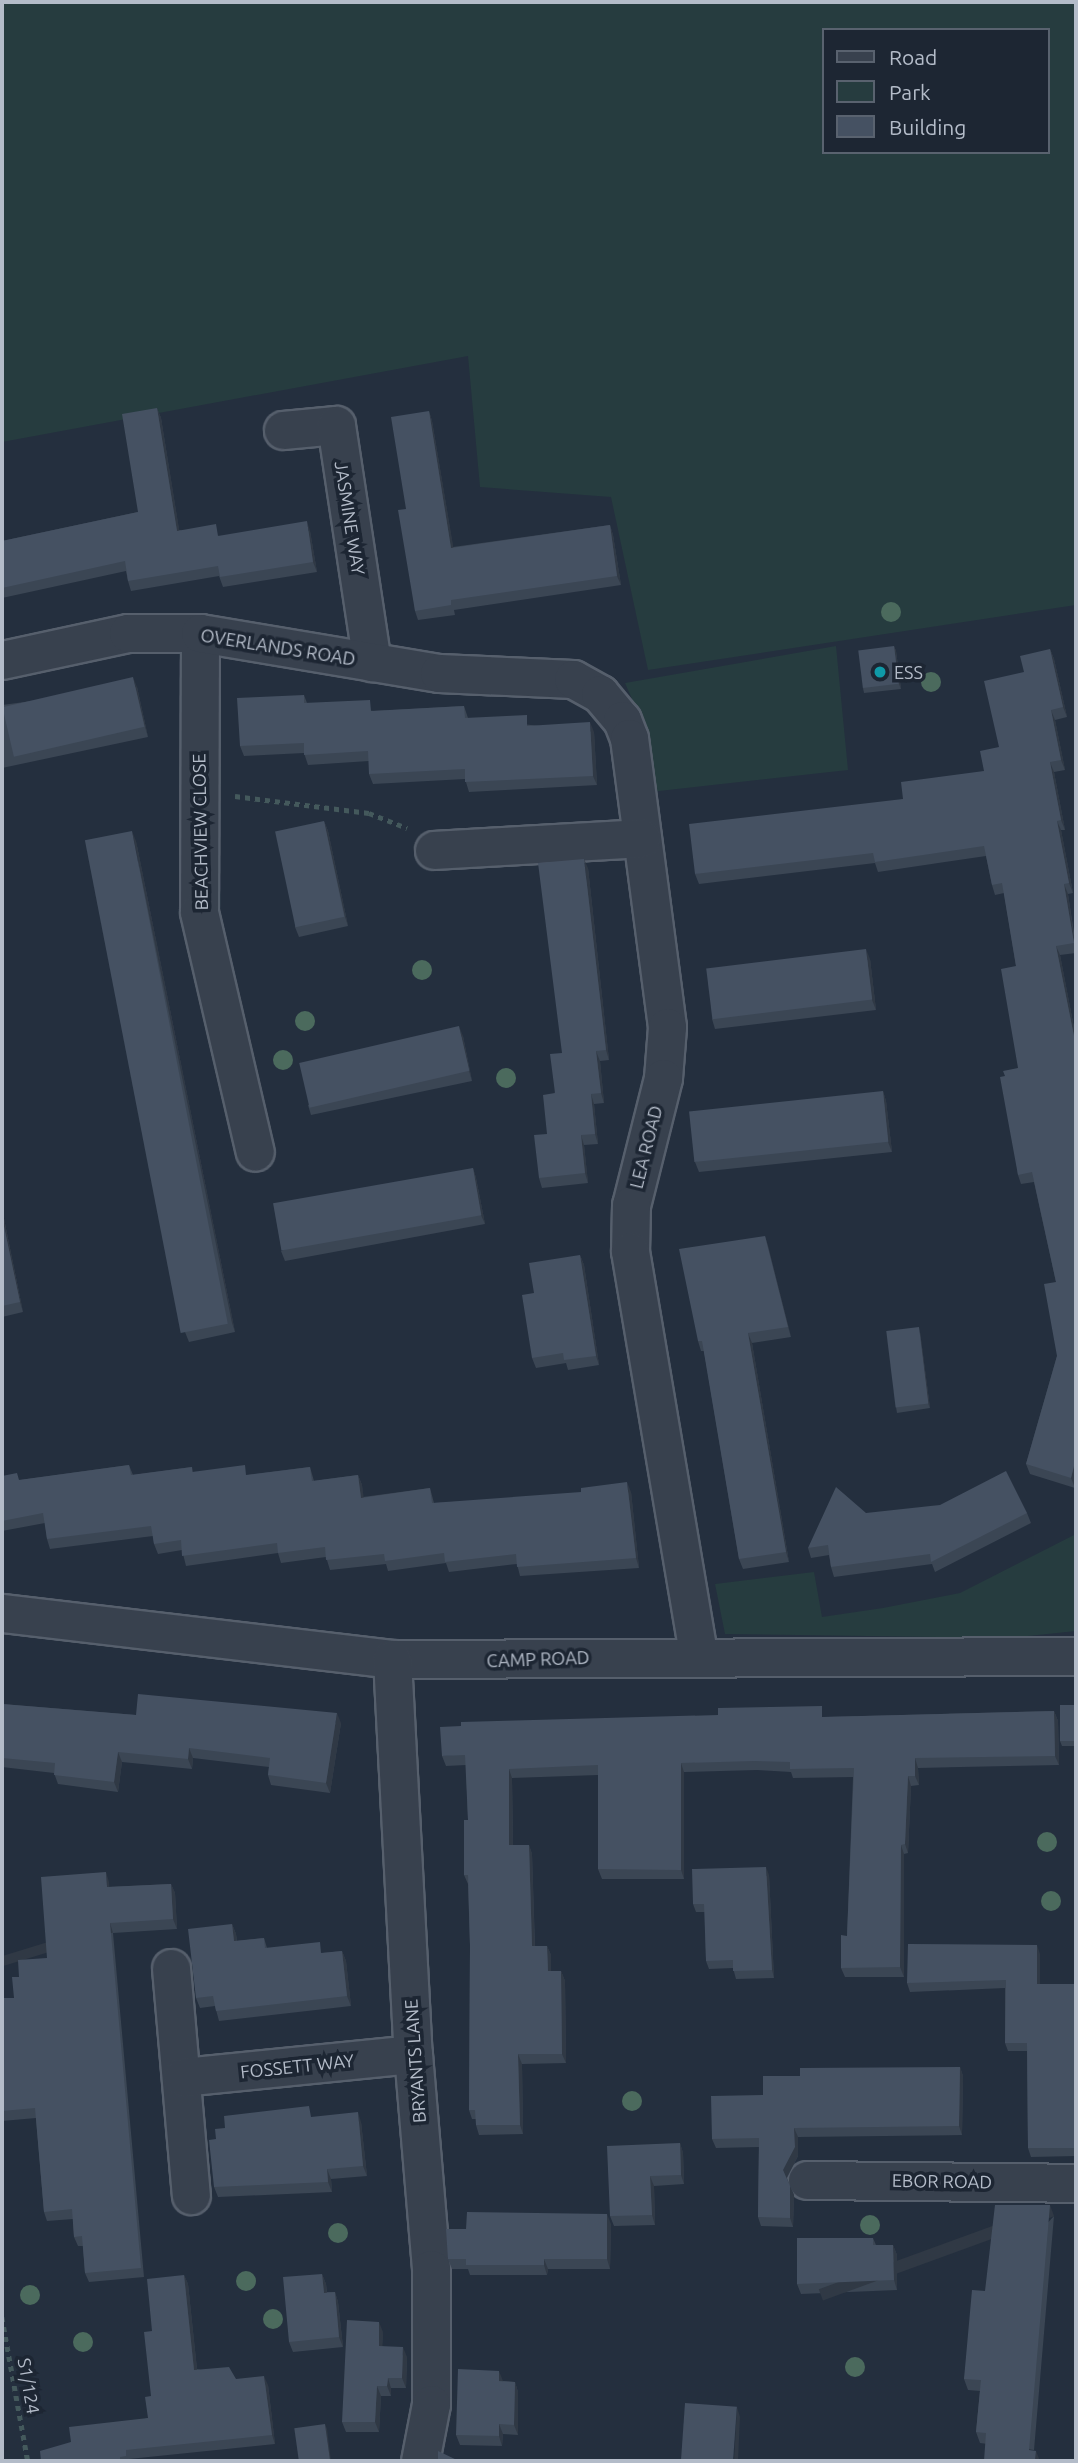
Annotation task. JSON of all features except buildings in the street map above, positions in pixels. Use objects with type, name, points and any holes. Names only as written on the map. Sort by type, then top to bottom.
[{"type":"street","name":"JASMINE WAY","points":[[284,430],[336,425],[372,662]]},
{"type":"street","name":"OVERLANDS ROAD","points":[[2,660],[128,633],[200,633],[439,673],[556,675]]},
{"type":"street","name":"BEACHVIEW CLOSE","points":[[200,633],[199,912],[255,1152]]},
{"type":"street","name":"LEA ROAD","points":[[556,675],[587,685],[622,720],[629,738],[667,1027],[666,1054],[631,1205],[630,1244],[698,1654]]},
{"type":"street","points":[[434,850],[642,838]]},
{"type":"street","name":"CAMP ROAD","points":[[2,1613],[392,1660],[698,1654],[871,1659],[1072,1655]]},
{"type":"street","name":"BRYANTS LANE","points":[[392,1660],[413,2054],[431,2270],[431,2404],[420,2461]]},
{"type":"street","points":[[171,1968],[191,2195]]},
{"type":"street","name":"FOSSETT WAY","points":[[182,2077],[413,2054]]},
{"type":"street","name":"EBOR ROAD","points":[[807,2180],[1076,2183]]},
{"type":"path","points":[[199,795],[250,796],[369,813],[405,826],[434,850]]},
{"type":"path","name":"S1/124","points":[[2,2317],[28,2461]]},
{"type":"green space","points":[[2,2],[1076,2],[1076,605],[648,670],[611,497],[480,487],[468,356],[2,442]]},
{"type":"green space","points":[[836,646],[848,770],[650,792],[645,729],[625,683]]},
{"type":"green space","points":[[1076,1534],[1076,1631],[1009,1638],[725,1634],[715,1584],[814,1572],[822,1617],[960,1593]]},
{"type":"place","name":"ESS","points":[[880,672]]}]
